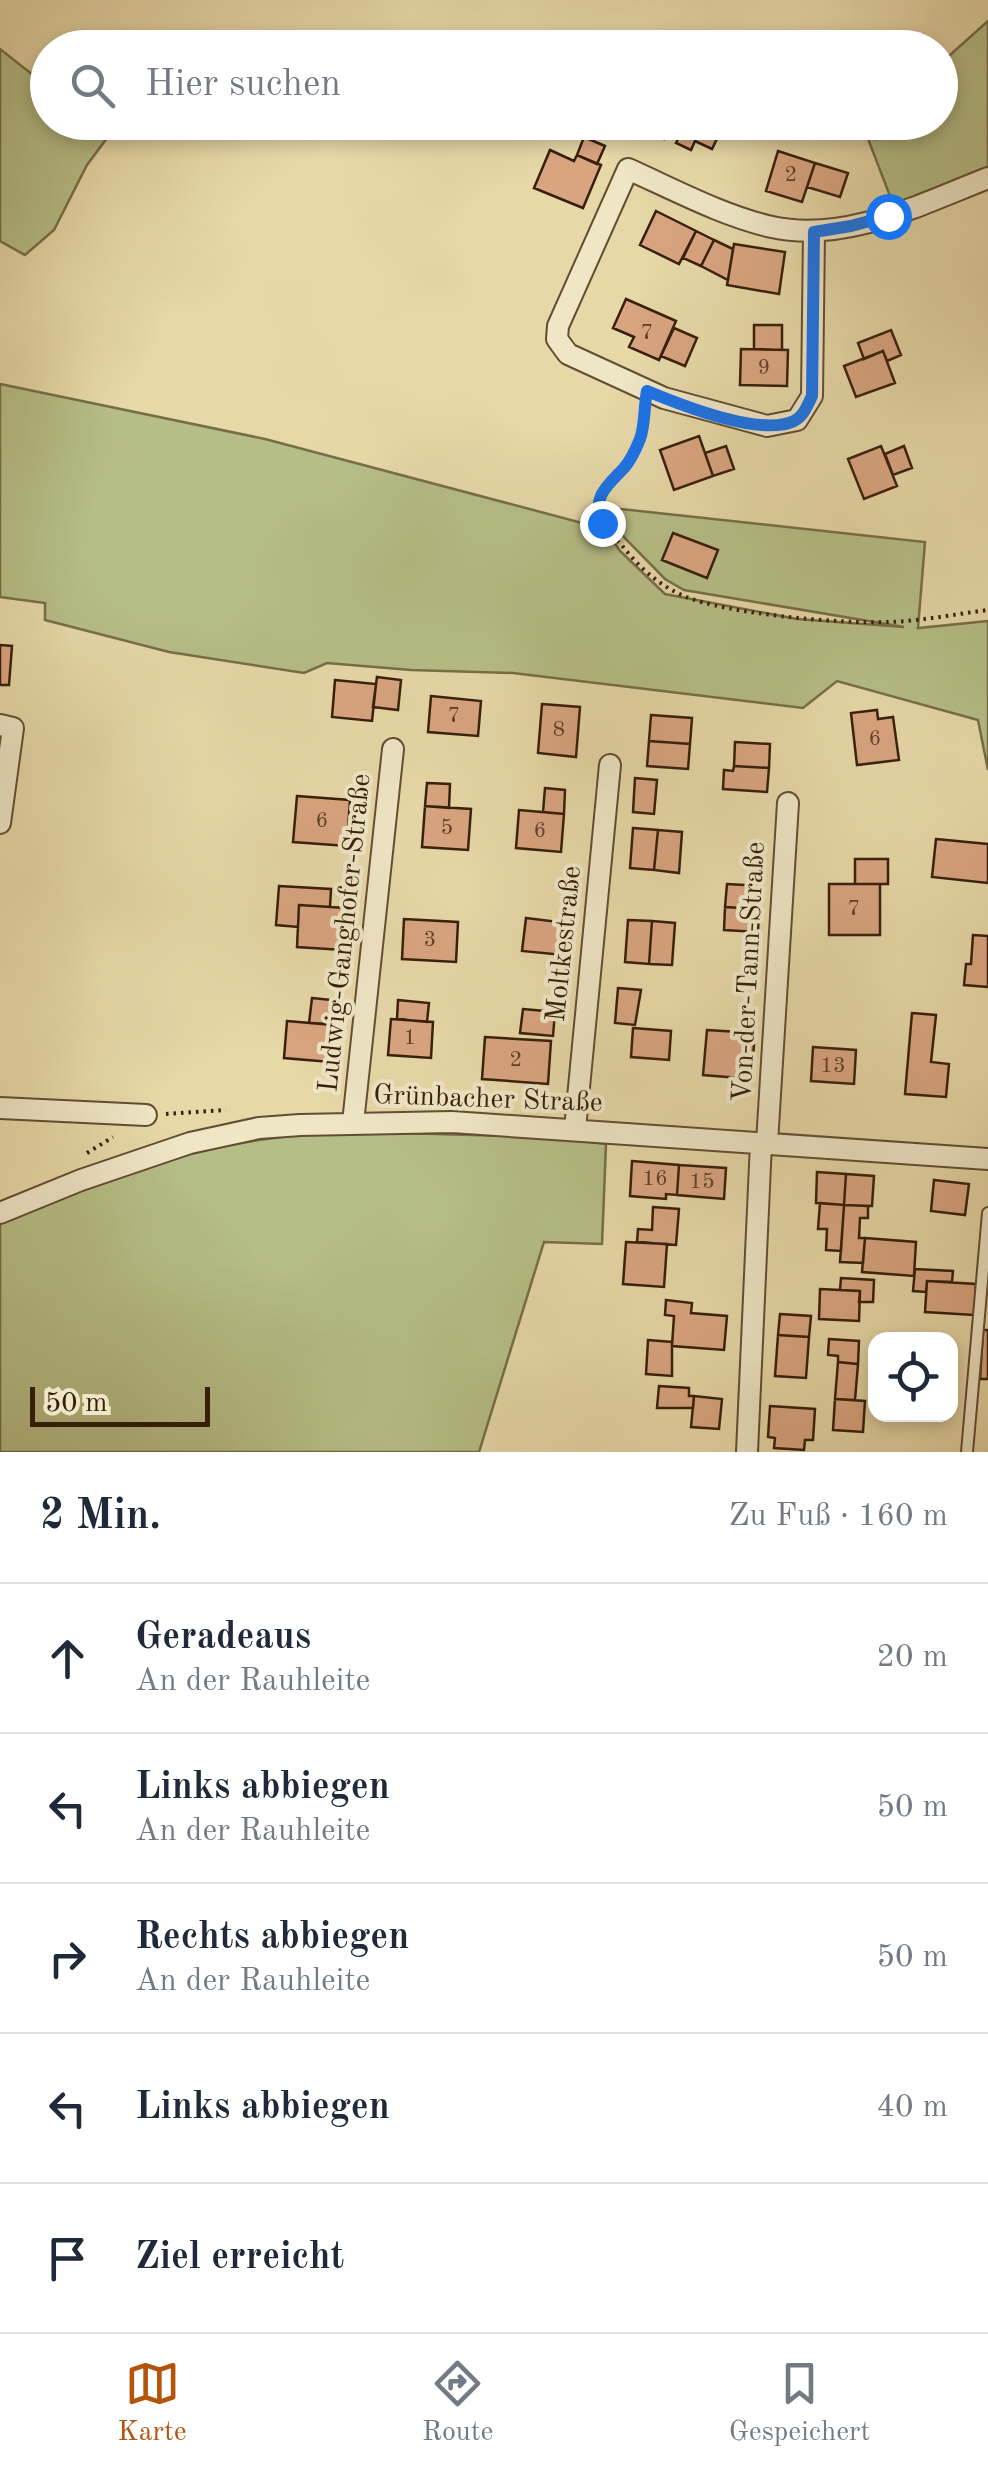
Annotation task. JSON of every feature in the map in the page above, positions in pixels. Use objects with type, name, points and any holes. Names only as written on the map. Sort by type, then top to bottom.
[{"type":"street","points":[[814,232],[812,396],[797,420],[766,426],[703,410],[647,391],[568,354],[558,339],[558,326],[634,163],[740,218],[771,227],[814,232],[888,216],[988,178]]},
{"type":"street","points":[[0,823],[6,727]]},
{"type":"street","name":"Ludwig-Ganghofer-Straße","points":[[353,1124],[393,749]]},
{"type":"street","name":"Moltkestraße","points":[[576,1129],[610,765]]},
{"type":"street","name":"Von-der-Tann-Straße","points":[[747,1452],[788,803]]},
{"type":"street","points":[[0,1108],[146,1115]]},
{"type":"street","name":"Grünbacher Straße","points":[[0,1213],[190,1143],[259,1128],[452,1122],[988,1159]]},
{"type":"lane","points":[[967,1452],[988,1212]]},
{"type":"path","points":[[647,391],[642,436],[633,456],[598,498],[598,512],[602,523],[640,567],[683,596],[712,604],[804,616],[890,622],[988,610]]},
{"type":"green space","points":[[988,21],[988,167],[943,188],[893,204],[868,140],[958,140],[958,48]]},
{"type":"green space","points":[[0,49],[30,73],[30,140],[106,140],[87,165],[54,230],[25,255],[0,241]]},
{"type":"green space","points":[[0,384],[265,439],[605,529],[620,551],[665,594],[797,619],[904,627],[684,590],[665,579],[610,523],[621,509],[925,542],[918,628],[988,621],[988,770],[978,720],[837,681],[803,708],[513,673],[327,663],[304,673],[169,652],[45,620],[45,603],[0,597]]},
{"type":"green space","points":[[360,1132],[548,1137],[606,1144],[602,1244],[544,1242],[479,1452],[0,1452],[0,1221],[68,1193],[209,1149],[282,1137]]},
{"type":"building","points":[[583,140],[605,146],[597,164],[577,155]]},
{"type":"building","points":[[678,140],[716,140],[712,149],[695,141],[691,150],[676,143]]},
{"type":"building","points":[[550,150],[574,161],[577,155],[601,165],[583,208],[534,188]]},
{"type":"building","points":[[778,151],[815,163],[802,202],[766,191]]},
{"type":"building","points":[[815,163],[848,173],[840,197],[807,187]]},
{"type":"building","points":[[656,211],[696,231],[679,264],[640,245]]},
{"type":"building","points":[[696,231],[714,240],[701,266],[683,258]]},
{"type":"building","points":[[714,240],[733,249],[728,280],[701,266]]},
{"type":"building","points":[[734,244],[785,252],[779,294],[727,285]]},
{"type":"building","points":[[626,299],[676,321],[659,360],[629,347],[634,337],[613,328]]},
{"type":"building","points":[[754,325],[782,325],[782,350],[754,349]]},
{"type":"building","points":[[674,328],[697,338],[685,366],[661,356]]},
{"type":"building","points":[[891,330],[901,355],[887,361],[883,351],[864,359],[858,343]]},
{"type":"building","points":[[741,349],[788,350],[787,386],[740,385]]},
{"type":"building","points":[[883,351],[895,383],[856,397],[844,366]]},
{"type":"building","points":[[699,436],[713,476],[674,490],[660,450]]},
{"type":"building","points":[[726,446],[734,469],[713,476],[705,453]]},
{"type":"building","points":[[881,446],[897,486],[864,499],[848,459]]},
{"type":"building","points":[[904,446],[912,468],[893,475],[885,454]]},
{"type":"building","points":[[673,533],[718,550],[707,578],[662,560]]},
{"type":"building","points":[[0,645],[12,646],[9,685],[0,685]]},
{"type":"building","points":[[377,677],[401,680],[398,710],[373,707]]},
{"type":"building","points":[[335,680],[376,684],[372,721],[332,717]]},
{"type":"building","points":[[431,696],[481,701],[478,736],[428,732]]},
{"type":"building","points":[[542,704],[580,707],[576,757],[538,753]]},
{"type":"building","points":[[877,710],[878,719],[893,717],[899,760],[857,765],[851,713]]},
{"type":"building","points":[[651,715],[692,718],[690,744],[649,741]]},
{"type":"building","points":[[649,741],[690,744],[688,769],[647,766]]},
{"type":"building","points":[[735,742],[770,744],[769,768],[734,766]]},
{"type":"building","points":[[734,766],[769,768],[767,792],[723,789],[724,770],[733,771]]},
{"type":"building","points":[[635,778],[657,780],[654,814],[633,812]]},
{"type":"building","points":[[427,783],[450,784],[449,808],[425,806]]},
{"type":"building","points":[[545,788],[565,790],[564,814],[543,812]]},
{"type":"building","points":[[297,796],[350,800],[347,846],[293,842]]},
{"type":"building","points":[[425,806],[471,809],[468,850],[422,847]]},
{"type":"building","points":[[519,810],[564,814],[561,852],[516,848]]},
{"type":"building","points":[[633,828],[658,830],[654,870],[630,868]]},
{"type":"building","points":[[658,830],[682,832],[679,873],[654,870]]},
{"type":"building","points":[[936,839],[988,844],[988,883],[932,877]]},
{"type":"building","points":[[855,859],[888,859],[888,884],[855,884]]},
{"type":"building","points":[[727,884],[761,886],[759,909],[725,907]]},
{"type":"building","points":[[829,884],[880,884],[880,935],[829,935]]},
{"type":"building","points":[[279,886],[331,889],[330,907],[299,905],[298,927],[276,925]]},
{"type":"building","points":[[299,905],[346,908],[343,950],[297,947]]},
{"type":"building","points":[[725,907],[759,909],[758,932],[724,930]]},
{"type":"building","points":[[526,918],[567,923],[563,955],[522,951]]},
{"type":"building","points":[[404,919],[458,922],[456,962],[402,959]]},
{"type":"building","points":[[628,920],[652,921],[649,964],[625,962]]},
{"type":"building","points":[[652,921],[675,923],[672,965],[649,964]]},
{"type":"building","points":[[973,935],[988,936],[988,987],[964,985],[966,964],[971,964]]},
{"type":"building","points":[[618,988],[641,990],[635,1025],[615,1023]]},
{"type":"building","points":[[312,998],[332,1000],[330,1024],[309,1023]]},
{"type":"building","points":[[398,1000],[429,1003],[427,1022],[397,1019]]},
{"type":"building","points":[[523,1009],[555,1012],[553,1036],[520,1033]]},
{"type":"building","points":[[912,1013],[936,1015],[931,1062],[949,1064],[946,1097],[905,1094]]},
{"type":"building","points":[[391,1019],[433,1022],[431,1058],[388,1055]]},
{"type":"building","points":[[287,1021],[333,1025],[330,1062],[284,1058]]},
{"type":"building","points":[[633,1028],[671,1031],[669,1060],[631,1057]]},
{"type":"building","points":[[707,1030],[755,1033],[751,1079],[703,1075]]},
{"type":"building","points":[[485,1037],[551,1041],[548,1084],[482,1079]]},
{"type":"building","points":[[813,1047],[856,1050],[854,1084],[811,1081]]},
{"type":"building","points":[[632,1161],[679,1165],[677,1195],[666,1194],[666,1199],[630,1196]]},
{"type":"building","points":[[679,1165],[726,1168],[724,1199],[677,1195]]},
{"type":"building","points":[[817,1172],[846,1174],[844,1205],[816,1203]]},
{"type":"building","points":[[846,1174],[874,1176],[872,1206],[844,1205]]},
{"type":"building","points":[[934,1180],[969,1184],[965,1215],[931,1211]]},
{"type":"building","points":[[820,1203],[844,1205],[841,1251],[826,1250],[827,1229],[818,1229]]},
{"type":"building","points":[[844,1205],[868,1206],[868,1218],[860,1218],[859,1238],[865,1238],[863,1263],[840,1262]]},
{"type":"building","points":[[653,1207],[679,1209],[676,1245],[637,1242],[638,1229],[652,1230]]},
{"type":"building","points":[[865,1238],[916,1242],[914,1276],[862,1272]]},
{"type":"building","points":[[626,1242],[667,1244],[664,1287],[623,1284]]},
{"type":"building","points":[[915,1269],[953,1271],[952,1282],[927,1281],[926,1292],[913,1291]]},
{"type":"building","points":[[841,1278],[874,1280],[873,1302],[859,1302],[860,1291],[840,1290]]},
{"type":"building","points":[[927,1281],[976,1284],[974,1315],[925,1312]]},
{"type":"building","points":[[820,1289],[860,1291],[859,1321],[819,1319]]},
{"type":"building","points":[[666,1300],[692,1303],[691,1313],[727,1316],[724,1350],[672,1346],[674,1316],[665,1315]]},
{"type":"building","points":[[780,1314],[811,1316],[809,1337],[778,1335]]},
{"type":"building","points":[[983,1330],[988,1330],[988,1379],[980,1379]]},
{"type":"building","points":[[778,1335],[809,1337],[806,1378],[775,1376]]},
{"type":"building","points":[[829,1339],[859,1341],[858,1364],[838,1362],[838,1356],[828,1355]]},
{"type":"building","points":[[648,1340],[672,1342],[672,1376],[646,1374]]},
{"type":"building","points":[[838,1362],[858,1364],[855,1400],[835,1399]]},
{"type":"building","points":[[659,1386],[689,1388],[689,1396],[694,1396],[693,1408],[657,1408]]},
{"type":"building","points":[[694,1396],[722,1399],[719,1429],[691,1427]]},
{"type":"building","points":[[835,1399],[865,1401],[863,1432],[833,1430]]},
{"type":"building","points":[[770,1406],[815,1409],[813,1440],[805,1440],[804,1450],[774,1448],[775,1438],[768,1437]]},
{"type":"route","points":[[602,523],[598,498],[633,456],[642,436],[647,391],[766,426],[797,420],[805,412],[812,396],[814,232],[888,216]]}]
